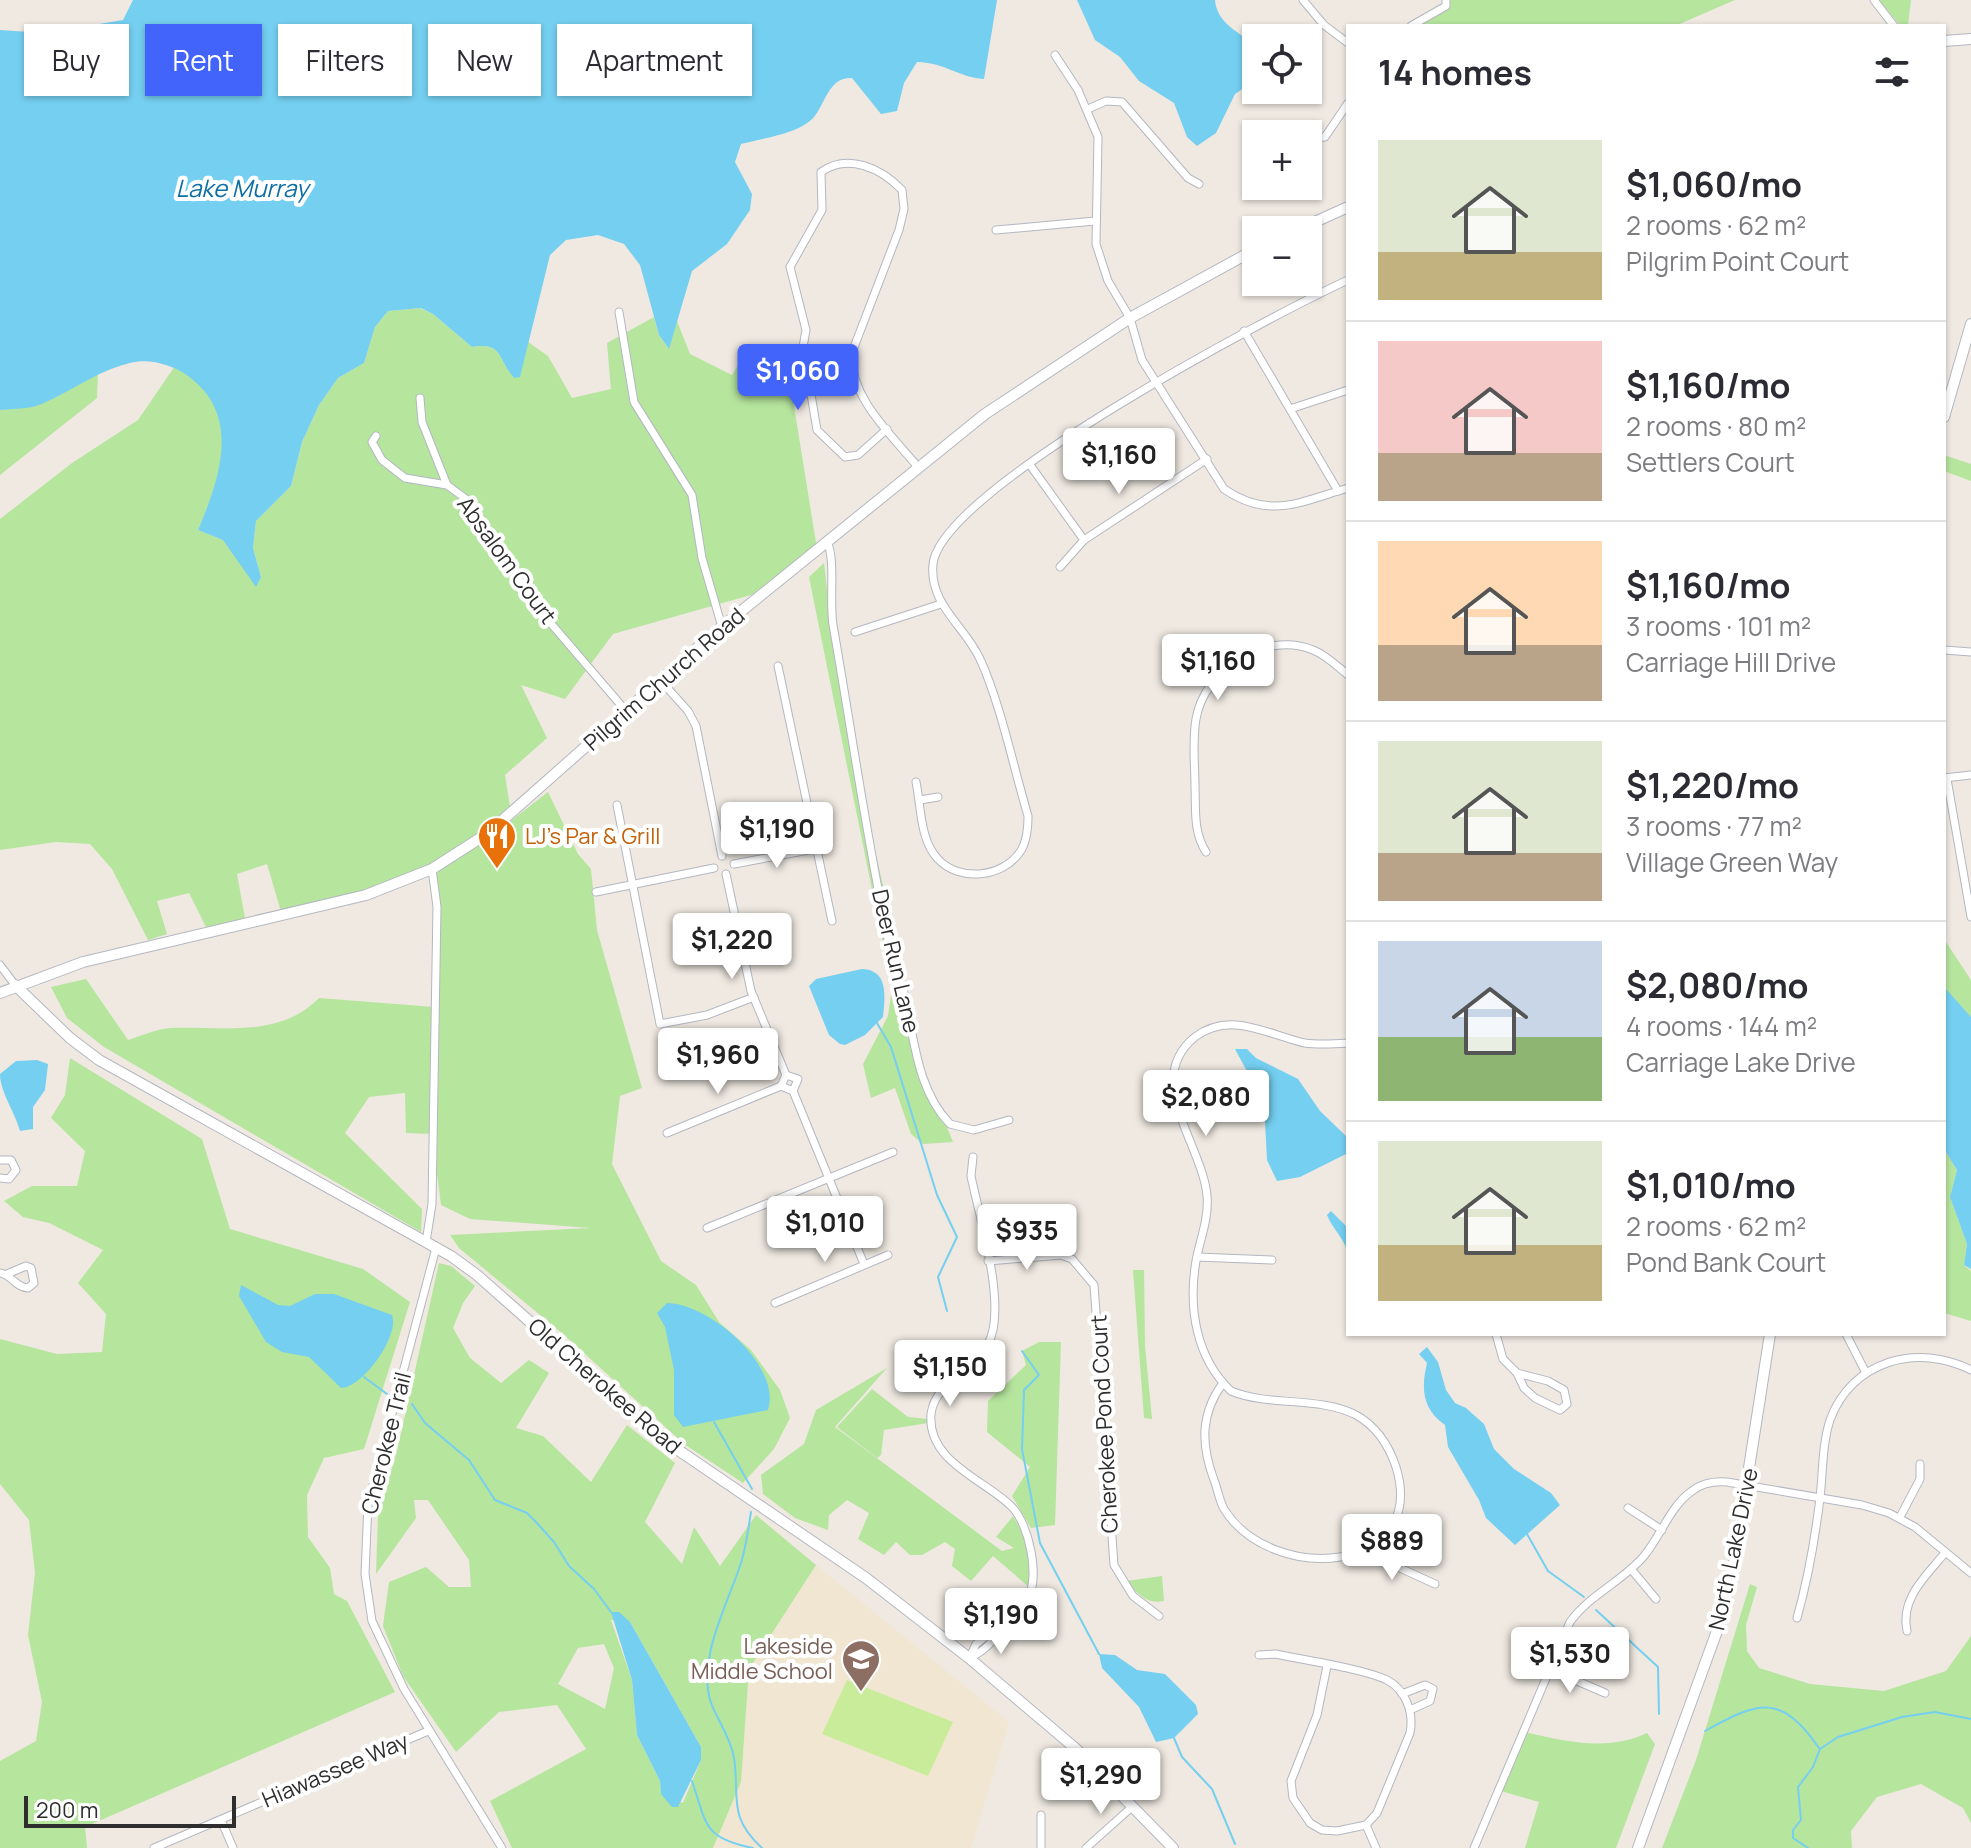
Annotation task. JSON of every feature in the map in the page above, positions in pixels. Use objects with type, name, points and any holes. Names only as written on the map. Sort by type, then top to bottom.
[{"type":"street","points":[[1303,0],[1324,25],[1346,42]]},
{"type":"street","points":[[1414,24],[1446,6],[1446,0]]},
{"type":"street","points":[[1874,0],[1892,24]]},
{"type":"street","points":[[1946,41],[1971,39]]},
{"type":"street","points":[[1055,55],[1088,109],[1099,145],[1095,221],[1098,255],[1130,318],[1136,344],[1154,381],[1224,489],[1259,507],[1277,508],[1346,489]]},
{"type":"street","points":[[1088,109],[1106,101],[1122,102],[1188,178],[1199,184]]},
{"type":"street","points":[[1322,137],[1346,106]]},
{"type":"street","points":[[887,429],[858,455],[845,457],[817,430],[803,347],[806,330],[790,267],[822,210],[821,172],[832,165],[856,163],[876,170],[902,190],[904,209],[899,230],[851,355],[854,383],[917,466]]},
{"type":"street","points":[[1322,219],[1346,208]]},
{"type":"street","points":[[996,230],[1095,221]]},
{"type":"street","name":"Pilgrim Church Road","points":[[15,985],[83,962],[366,895],[432,869],[488,833],[722,627],[917,466],[1019,389],[1130,318],[1242,257]]},
{"type":"street","points":[[916,782],[926,839],[936,858],[952,871],[974,874],[995,871],[1021,851],[1028,816],[982,662],[941,604],[934,585],[933,562],[940,541],[955,522],[1030,465],[1154,381],[1244,331],[1346,281]]},
{"type":"street","points":[[619,312],[634,402],[692,495],[702,558],[722,627]]},
{"type":"street","points":[[1946,410],[1971,324]]},
{"type":"street","points":[[1244,331],[1338,491]]},
{"type":"street","points":[[1290,409],[1346,391]]},
{"type":"street","name":"Absalom Court","points":[[420,398],[422,422],[447,485]]},
{"type":"street","name":"Absalom Court","points":[[376,436],[372,442],[374,450],[405,478],[447,485],[470,502],[536,606],[626,711]]},
{"type":"street","points":[[1060,567],[1084,540],[1207,459]]},
{"type":"street","points":[[1030,465],[1084,540]]},
{"type":"street","name":"Deer Run Lane","points":[[827,541],[832,557],[830,604],[859,782],[890,951],[902,985],[924,1081],[932,1101],[950,1124],[974,1130],[1009,1120]]},
{"type":"street","points":[[855,632],[941,604]]},
{"type":"street","points":[[1206,852],[1196,831],[1194,750],[1196,718],[1213,683],[1249,652],[1276,646],[1314,650],[1346,674]]},
{"type":"street","points":[[1946,650],[1971,652]]},
{"type":"street","points":[[1946,656],[1959,652]]},
{"type":"street","points":[[778,666],[814,849],[832,921]]},
{"type":"street","points":[[661,681],[688,711],[696,726],[722,856],[714,868]]},
{"type":"street","points":[[1971,775],[1946,778],[1971,917]]},
{"type":"street","points":[[920,800],[938,797]]},
{"type":"street","points":[[617,805],[660,1024],[707,1015],[754,997]]},
{"type":"street","points":[[667,1133],[781,1086],[786,1075],[742,959],[726,874],[734,864],[814,849]]},
{"type":"street","points":[[722,856],[734,864]]},
{"type":"street","points":[[596,892],[714,868],[726,874]]},
{"type":"street","name":"Cherokee Trail","points":[[432,869],[437,907],[431,1245],[368,1504],[365,1574],[372,1621],[428,1731],[502,1848]]},
{"type":"street","points":[[0,965],[15,985],[0,993]]},
{"type":"street","name":"Old Cherokee Road","points":[[15,985],[70,1038],[99,1060],[431,1245],[477,1275],[665,1441],[866,1578],[969,1658],[1075,1748],[1173,1848]]},
{"type":"street","points":[[1223,1383],[1207,1409],[1205,1455],[1221,1503],[1245,1533],[1274,1551],[1316,1560],[1350,1555],[1379,1541],[1394,1518],[1400,1489],[1393,1458],[1376,1430],[1347,1411],[1241,1395],[1223,1383],[1207,1358],[1194,1324],[1197,1257],[1206,1220],[1207,1195],[1173,1085],[1177,1063],[1187,1045],[1206,1030],[1227,1024],[1266,1030],[1309,1043],[1346,1043]]},
{"type":"street","points":[[786,1075],[798,1079],[793,1091]]},
{"type":"street","points":[[781,1086],[793,1091],[831,1177],[864,1264]]},
{"type":"street","points":[[707,1228],[893,1152]]},
{"type":"street","points":[[969,1658],[985,1651],[1029,1597],[1035,1564],[1013,1507],[946,1456],[933,1434],[931,1412],[944,1389],[988,1345],[992,1333],[995,1300],[971,1176],[973,1157]]},
{"type":"street","points":[[0,1160],[11,1160],[16,1170],[9,1179],[0,1178]]},
{"type":"street","points":[[775,1303],[888,1255]]},
{"type":"street","name":"Cherokee Pond Court","points":[[988,1261],[1061,1255],[1072,1259],[1094,1285],[1114,1565],[1133,1596],[1159,1616]]},
{"type":"street","points":[[1197,1257],[1272,1260]]},
{"type":"street","points":[[1497,1336],[1503,1359],[1517,1373],[1524,1388],[1535,1398],[1560,1410],[1567,1404],[1567,1395],[1556,1385],[1517,1373]]},
{"type":"street","name":"North Lake Drive","points":[[1638,1848],[1721,1620],[1747,1486],[1770,1336]]},
{"type":"street","points":[[1847,1336],[1865,1371]]},
{"type":"street","points":[[1797,1618],[1810,1565],[1829,1423],[1840,1400],[1865,1371],[1904,1358],[1927,1356],[1971,1370]]},
{"type":"street","points":[[1900,1517],[1920,1479],[1920,1464]]},
{"type":"street","points":[[1474,1848],[1547,1668],[1580,1608],[1631,1569],[1683,1498],[1700,1486],[1720,1482],[1820,1497],[1862,1505],[1900,1517],[1971,1573]]},
{"type":"street","points":[[1628,1508],[1662,1530]]},
{"type":"street","points":[[1379,1541],[1400,1568],[1435,1584]]},
{"type":"street","points":[[1907,1631],[1903,1617],[1907,1602],[1944,1554]]},
{"type":"street","points":[[1631,1569],[1656,1599]]},
{"type":"street","points":[[1259,1655],[1276,1654],[1327,1666],[1386,1680],[1402,1694],[1410,1710],[1410,1733],[1377,1813],[1366,1825],[1352,1830],[1322,1830],[1300,1812],[1293,1798],[1294,1769],[1317,1715],[1327,1666]]},
{"type":"street","points":[[1547,1668],[1605,1693]]},
{"type":"street","points":[[1402,1694],[1425,1685],[1433,1689],[1430,1701],[1410,1710]]},
{"type":"street","name":"Hiawassee Way","points":[[154,1848],[428,1731]]},
{"type":"street","points":[[1090,1847],[1133,1806]]},
{"type":"street","points":[[1041,1815],[1041,1848]]},
{"type":"street","points":[[221,1820],[233,1848]]},
{"type":"street","points":[[1366,1825],[1376,1848]]},
{"type":"shaded area","name":"Lakeside Middle School","points":[[816,1565],[1009,1722],[971,1848],[713,1848],[741,1782],[749,1669]]},
{"type":"green space","points":[[1446,0],[1735,0],[1680,24],[1414,24],[1445,6]]},
{"type":"green space","points":[[1879,0],[1911,0],[1908,24],[1899,24]]},
{"type":"green space","points":[[420,308],[433,314],[472,347],[494,349],[514,377],[528,342],[548,356],[572,398],[611,389],[607,343],[654,317],[659,335],[668,348],[677,321],[690,354],[732,375],[751,344],[784,344],[817,549],[765,591],[613,634],[565,699],[521,685],[547,738],[505,775],[511,813],[495,833],[548,792],[578,854],[591,869],[597,930],[642,1088],[620,1096],[612,1164],[661,1261],[696,1285],[719,1322],[751,1350],[780,1390],[790,1418],[774,1449],[743,1483],[684,1444],[563,1334],[459,1248],[450,1235],[591,1228],[470,1219],[441,1205],[432,1134],[406,1133],[405,1093],[369,1097],[345,1133],[422,1209],[421,1232],[104,1047],[67,1018],[51,987],[86,979],[128,1040],[170,1028],[248,1028],[267,1025],[286,1020],[319,998],[434,1007],[437,893],[432,869],[282,915],[267,864],[237,874],[246,924],[209,933],[189,893],[157,901],[167,934],[148,940],[112,869],[90,844],[56,842],[0,850],[0,519],[72,463],[138,420],[175,366],[205,389],[221,422],[221,459],[212,496],[198,530],[223,540],[261,577],[253,548],[256,521],[291,486],[302,442],[319,405],[338,378],[364,363],[375,327],[388,311]]},
{"type":"green space","points":[[98,372],[97,398],[0,475],[0,410],[36,406]]},
{"type":"green space","points":[[1946,456],[1971,464],[1971,481],[1946,472]]},
{"type":"green space","points":[[824,563],[832,634],[851,711],[871,834],[905,979],[912,1043],[953,1142],[923,1144],[911,1134],[895,1088],[871,1098],[863,1064],[888,1016],[892,989],[809,577]]},
{"type":"green space","points":[[1946,942],[1971,980],[1971,1017],[1946,990]]},
{"type":"green space","points":[[70,1058],[202,1139],[230,1229],[363,1269],[410,1302],[364,1449],[324,1458],[307,1495],[308,1537],[330,1568],[334,1594],[347,1601],[395,1692],[85,1827],[87,1848],[0,1848],[0,1761],[36,1741],[42,1702],[28,1635],[35,1573],[29,1520],[0,1484],[0,1339],[57,1354],[102,1352],[106,1314],[78,1283],[103,1250],[49,1223],[23,1217],[4,1201],[32,1186],[77,1186],[85,1151],[51,1118],[65,1095]]},
{"type":"green space","points":[[1946,1152],[1957,1170],[1950,1197],[1967,1244],[1964,1265],[1971,1271],[1971,1321],[1946,1314]]},
{"type":"green space","points":[[439,1263],[451,1266],[475,1286],[463,1303],[453,1328],[470,1358],[501,1383],[529,1360],[549,1373],[516,1428],[543,1436],[591,1482],[627,1425],[675,1463],[645,1522],[682,1564],[694,1527],[720,1566],[756,1515],[816,1565],[749,1669],[741,1782],[713,1848],[512,1848],[490,1801],[586,1749],[557,1705],[499,1712],[456,1752],[403,1676],[383,1626],[389,1582],[426,1567],[449,1587],[471,1587],[469,1560],[428,1500],[414,1500],[416,1518],[376,1574],[378,1516],[397,1451]],"holes":[[[611,1620],[630,1622],[701,1747],[701,1760],[683,1803],[661,1794],[660,1781],[637,1735],[632,1680]],[[604,1644],[614,1668],[605,1709],[558,1684],[578,1648]]]},
{"type":"green space","points":[[1133,1270],[1144,1270],[1145,1346],[1152,1419],[1144,1418]]},
{"type":"green space","points":[[1039,1342],[1061,1342],[1055,1525],[1031,1528],[1012,1496],[1030,1467],[987,1432],[988,1401],[1026,1365],[1022,1351]]},
{"type":"green space","points":[[887,1368],[835,1427],[1002,1551],[1014,1548],[996,1537],[1013,1516],[1029,1545],[1030,1588],[993,1556],[971,1581],[952,1566],[955,1549],[945,1542],[922,1555],[910,1555],[896,1542],[884,1555],[858,1539],[869,1513],[847,1500],[829,1515],[828,1530],[795,1518],[763,1494],[761,1475],[804,1444],[816,1410]]},
{"type":"green space","points":[[872,1389],[908,1417],[928,1419],[928,1423],[884,1430],[881,1455],[877,1458],[837,1427]]},
{"type":"green space","points":[[1162,1576],[1164,1601],[1158,1602],[1147,1600],[1126,1581]]},
{"type":"green space","points":[[1750,1584],[1757,1587],[1746,1625],[1747,1651],[1759,1668],[1810,1684],[1884,1691],[1946,1671],[1971,1636],[1971,1823],[1963,1808],[1921,1784],[1877,1797],[1851,1831],[1852,1848],[1662,1848],[1696,1760]]},
{"type":"green space","points":[[847,1680],[953,1722],[928,1776],[822,1734]]},
{"type":"green space","points":[[1521,1731],[1585,1743],[1617,1742],[1647,1733],[1655,1744],[1616,1848],[1525,1848],[1539,1802],[1497,1790]]},
{"type":"water","name":"Lake Murray","points":[[133,0],[997,0],[984,79],[917,62],[904,83],[897,111],[881,114],[852,78],[844,79],[833,86],[807,123],[780,135],[741,144],[735,162],[752,194],[750,210],[727,244],[692,271],[669,349],[659,335],[640,265],[624,244],[598,235],[566,240],[550,255],[520,377],[514,378],[494,349],[472,347],[433,314],[421,308],[388,311],[375,327],[364,363],[338,378],[319,405],[302,442],[291,486],[256,521],[253,548],[261,577],[256,587],[223,540],[198,530],[219,469],[221,428],[205,392],[188,376],[160,364],[137,362],[105,371],[36,406],[0,410],[0,30],[24,32],[24,96],[129,96],[129,24],[99,24],[123,20]]},
{"type":"water","points":[[1077,0],[1215,0],[1224,21],[1242,35],[1242,89],[1235,94],[1216,133],[1197,146],[1187,137],[1174,103],[1139,81],[1120,57],[1095,40]]},
{"type":"water","points":[[862,969],[877,974],[881,979],[883,1017],[865,1035],[845,1045],[840,1044],[829,1035],[809,986],[816,979]]},
{"type":"water","points":[[1946,989],[1971,1017],[1971,1269],[1964,1265],[1967,1244],[1950,1197],[1957,1170],[1946,1152]]},
{"type":"water","points":[[1235,1049],[1247,1049],[1256,1058],[1298,1079],[1320,1111],[1346,1136],[1346,1154],[1300,1177],[1277,1181],[1267,1160],[1264,1103]]},
{"type":"water","points":[[37,1060],[48,1064],[45,1090],[33,1107],[33,1129],[20,1131],[2,1088],[0,1074],[16,1061]]},
{"type":"water","points":[[1331,1211],[1346,1226],[1346,1248],[1345,1245],[1327,1215]]},
{"type":"water","points":[[241,1285],[278,1305],[290,1306],[315,1294],[334,1294],[392,1315],[390,1335],[369,1370],[350,1386],[341,1388],[309,1357],[282,1352],[266,1342],[239,1296]]},
{"type":"water","points":[[667,1303],[702,1313],[738,1340],[764,1374],[769,1392],[768,1410],[683,1427],[674,1415],[674,1370],[665,1327],[657,1313]]},
{"type":"water","points":[[1427,1347],[1438,1362],[1446,1390],[1455,1403],[1466,1408],[1484,1424],[1494,1449],[1514,1469],[1551,1493],[1560,1505],[1515,1545],[1486,1518],[1448,1447],[1445,1425],[1428,1405],[1424,1389],[1427,1363],[1419,1354]]},
{"type":"water","points":[[611,1612],[619,1612],[630,1622],[701,1747],[701,1760],[678,1807],[672,1807],[661,1794],[660,1781],[637,1735],[632,1680]]},
{"type":"water","points":[[1099,1654],[1115,1655],[1137,1670],[1165,1674],[1196,1705],[1198,1714],[1174,1738],[1156,1742],[1139,1707],[1102,1668]]},
{"type":"waterway","points":[[877,1023],[891,1047],[937,1195],[957,1237],[938,1277],[947,1311]]},
{"type":"waterway","points":[[1022,1351],[1039,1375],[1024,1390],[1022,1449],[1040,1543],[1099,1654]]},
{"type":"waterway","points":[[364,1377],[387,1394]]},
{"type":"waterway","points":[[412,1404],[425,1423],[469,1460],[495,1500],[527,1513],[536,1522],[554,1542],[569,1566],[594,1589],[611,1612]]},
{"type":"waterway","points":[[714,1422],[752,1489]]},
{"type":"waterway","points":[[751,1512],[742,1560],[712,1643],[707,1674],[710,1698],[734,1758],[739,1816],[751,1837],[762,1848]]},
{"type":"waterway","points":[[1527,1534],[1548,1571],[1584,1597]]},
{"type":"waterway","points":[[1596,1610],[1658,1667],[1659,1714]]},
{"type":"waterway","points":[[1705,1731],[1740,1713],[1768,1708],[1793,1718],[1819,1748]]},
{"type":"waterway","points":[[1808,1848],[1793,1838],[1793,1830],[1801,1820],[1798,1787],[1813,1767],[1820,1749],[1838,1737],[1902,1717],[1935,1712],[1971,1719]]},
{"type":"waterway","points":[[1174,1738],[1182,1757],[1212,1789],[1235,1844]]},
{"type":"waterway","points":[[692,1781],[709,1827],[724,1840],[753,1848]]},
{"type":"place","name":"LJ's Par & Grill","points":[[497,870]]},
{"type":"place","name":"Lakeside Middle School","points":[[861,1693]]}]
